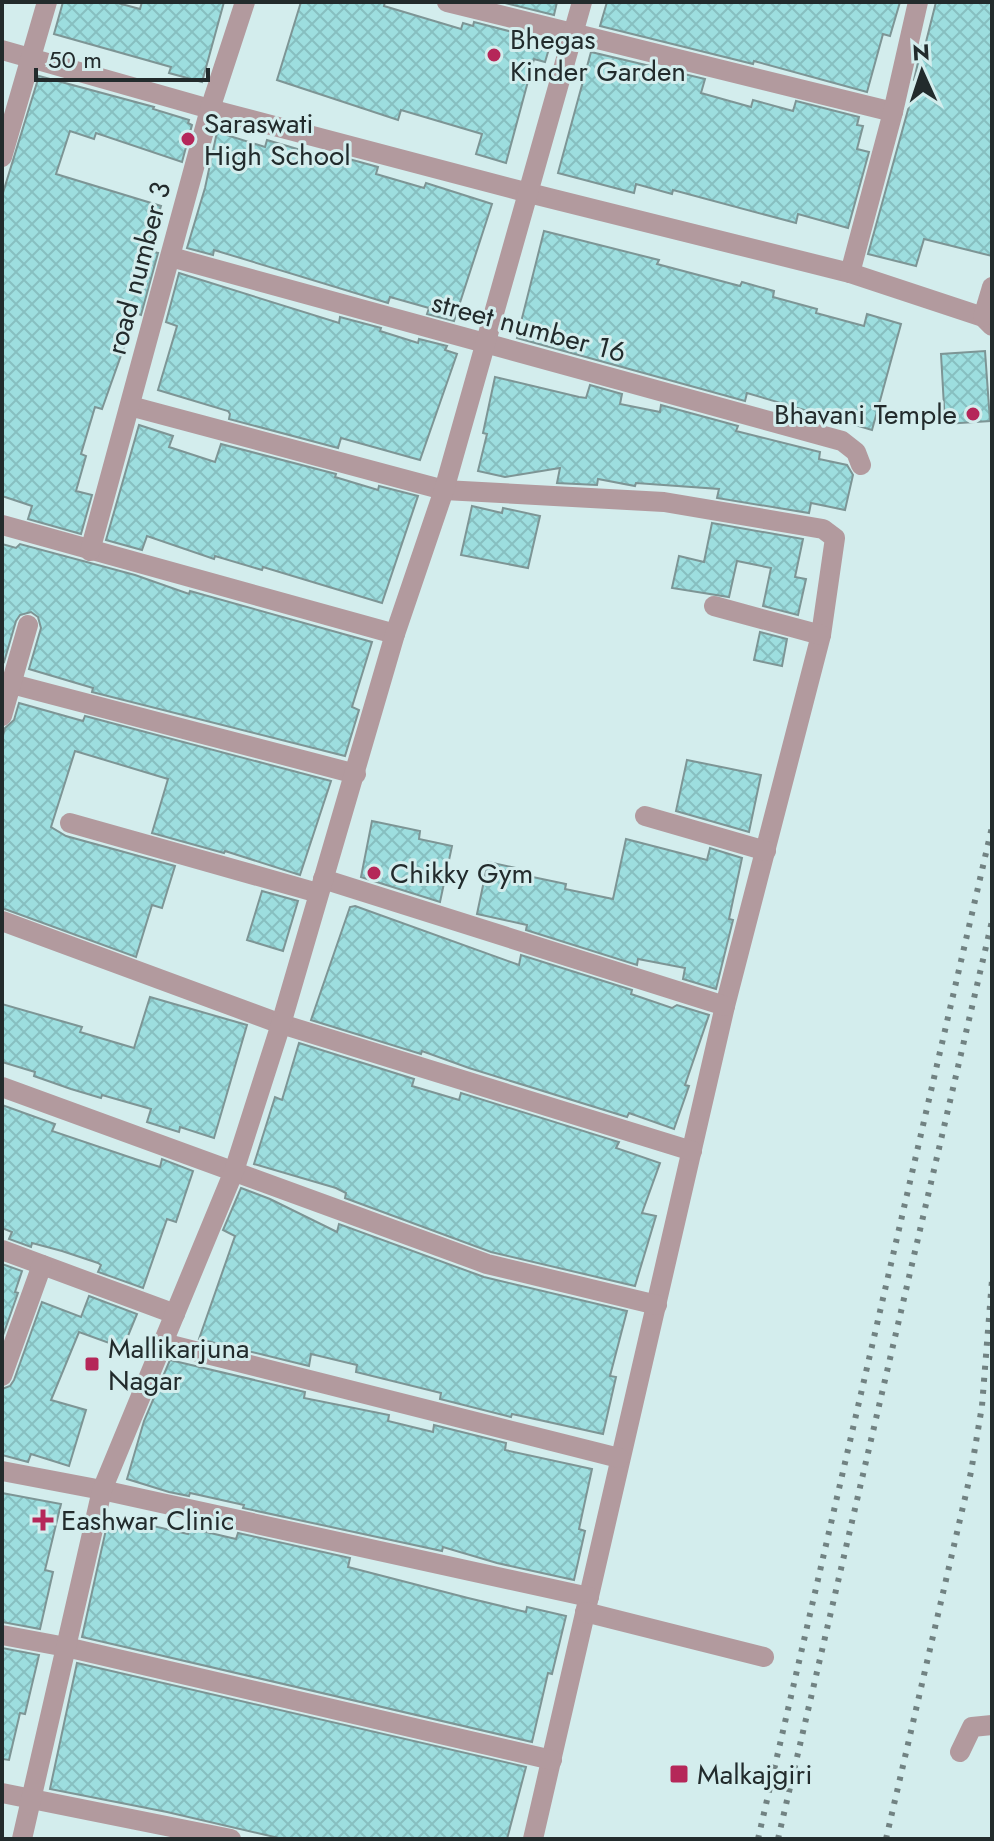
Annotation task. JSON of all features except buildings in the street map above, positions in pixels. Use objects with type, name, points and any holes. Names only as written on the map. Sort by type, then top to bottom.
[{"type":"street","points":[[2,157],[47,2]]},
{"type":"street","name":"road number 3","points":[[90,551],[210,109],[245,2]]},
{"type":"street","points":[[447,2],[893,112]]},
{"type":"street","points":[[22,1839],[102,1490],[234,1171],[356,774],[395,634],[444,490],[582,2]]},
{"type":"street","points":[[850,273],[893,112],[918,2]]},
{"type":"street","points":[[2,50],[210,109],[529,193],[850,273],[988,321],[992,287]]},
{"type":"street","name":"street number 16","points":[[171,257],[842,441],[856,452],[861,465]]},
{"type":"street","points":[[130,406],[444,490],[664,502],[823,529],[832,534],[835,543],[821,635],[725,1006],[533,1839]]},
{"type":"street","points":[[2,525],[395,634]]},
{"type":"street","points":[[714,606],[821,635]]},
{"type":"street","points":[[2,716],[28,625]]},
{"type":"street","points":[[12,684],[356,774]]},
{"type":"street","points":[[645,816],[766,851]]},
{"type":"street","points":[[70,823],[321,886],[725,1006]]},
{"type":"street","points":[[2,921],[281,1024],[692,1151]]},
{"type":"street","points":[[2,1087],[487,1264],[657,1305]]},
{"type":"street","points":[[2,1250],[175,1314]]},
{"type":"street","points":[[2,1376],[42,1265]]},
{"type":"street","points":[[163,1343],[619,1458]]},
{"type":"street","points":[[2,1471],[102,1490],[587,1604],[764,1657]]},
{"type":"street","points":[[2,1635],[66,1647],[552,1760]]},
{"type":"street","points":[[960,1752],[972,1727],[992,1725]]},
{"type":"street","points":[[2,1793],[231,1839]]},
{"type":"railway","points":[[758,1839],[992,827]]},
{"type":"railway","points":[[778,1839],[992,921]]},
{"type":"railway","points":[[886,1839],[971,1472],[982,1406],[992,1280]]},
{"type":"place","name":"Bhegas Kinder Garden","points":[[494,55]]},
{"type":"place","name":"Saraswati High School","points":[[188,139]]},
{"type":"place","name":"Bhavani Temple","points":[[973,414]]},
{"type":"place","name":"Chikky Gym","points":[[374,873]]},
{"type":"place","name":"Mallikarjuna Nagar","points":[[92,1364]]},
{"type":"place","name":"Eashwar Clinic","points":[[43,1520]]},
{"type":"place","name":"Malkajgiri","points":[[679,1774]]}]
